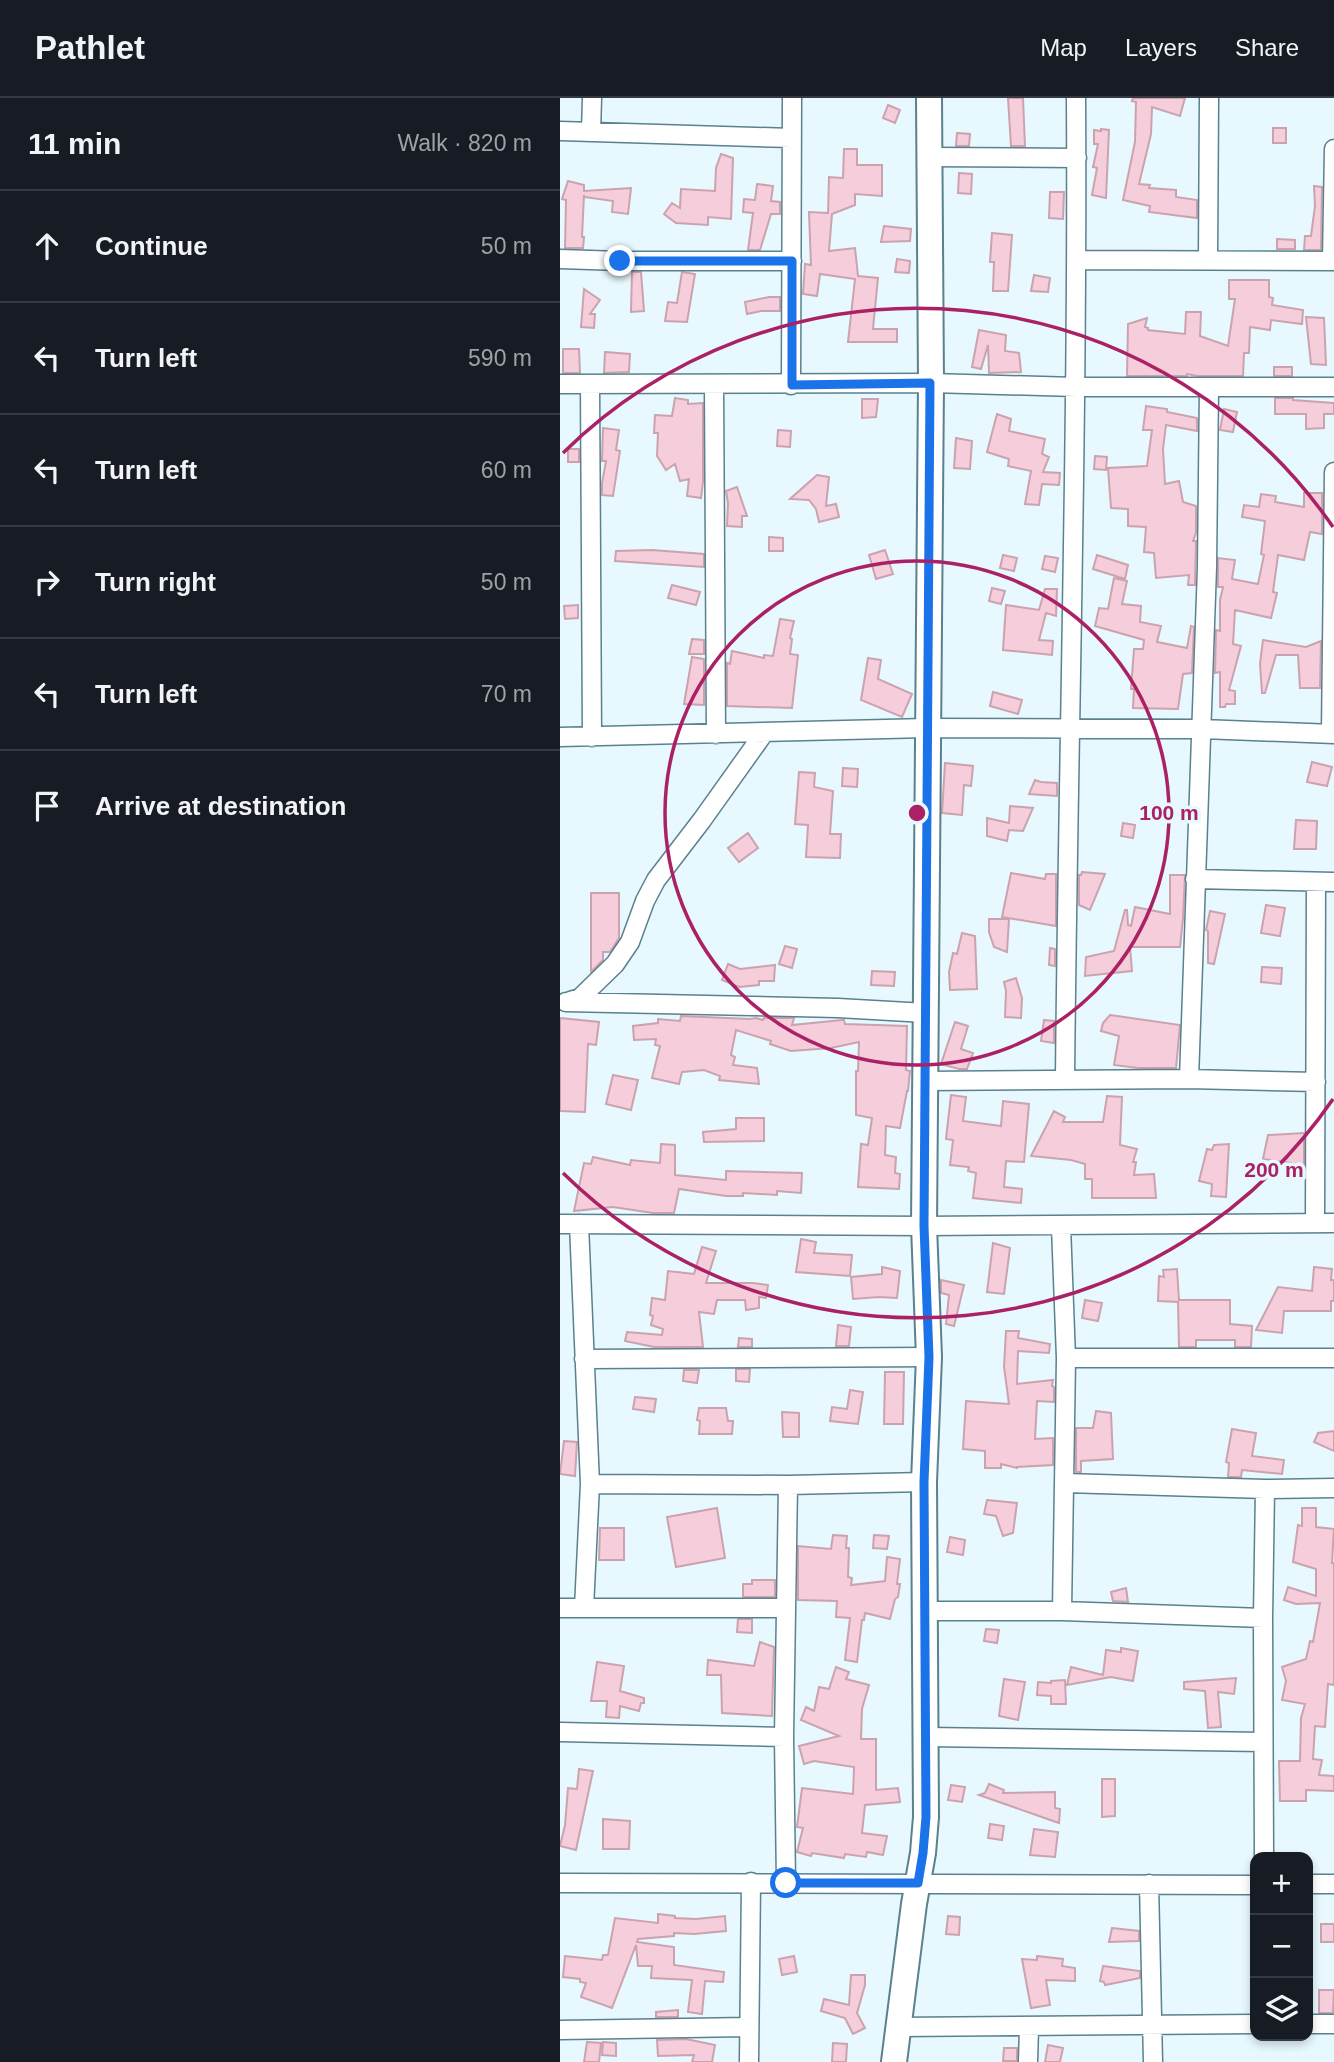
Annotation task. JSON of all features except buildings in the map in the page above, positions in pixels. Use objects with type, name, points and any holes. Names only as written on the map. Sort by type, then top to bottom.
[{"type":"street","points":[[591,132],[592,98]]},
{"type":"street","points":[[792,98],[792,385]]},
{"type":"street","points":[[894,2062],[926,1817],[924,1482],[929,1357],[924,1226],[930,383],[929,98]]},
{"type":"street","points":[[1065,1080],[1076,387],[1076,98]]},
{"type":"street","points":[[1208,260],[1209,98]]},
{"type":"street","points":[[560,131],[791,138]]},
{"type":"street","points":[[1076,260],[1333,261],[1334,149]]},
{"type":"street","points":[[929,157],[1077,158]]},
{"type":"street","points":[[560,259],[792,261]]},
{"type":"street","points":[[560,384],[930,383],[1076,387],[1334,387]]},
{"type":"street","points":[[714,384],[716,734]]},
{"type":"street","points":[[590,385],[592,737]]},
{"type":"street","points":[[1189,1079],[1202,729],[1209,387]]},
{"type":"street","points":[[560,737],[927,728],[1202,729],[1332,734],[1334,472]]},
{"type":"street","points":[[563,1002],[580,998],[615,964],[630,942],[656,880],[764,733]]},
{"type":"street","points":[[1195,879],[1325,882],[1316,1082],[1315,1223]]},
{"type":"street","points":[[563,1002],[838,1008],[926,1013]]},
{"type":"street","points":[[926,1081],[1189,1079],[1316,1082]]},
{"type":"street","points":[[560,1224],[1061,1226],[1334,1223]]},
{"type":"street","points":[[579,1224],[590,1484],[584,1608]]},
{"type":"street","points":[[1061,1226],[1066,1358],[1062,1611]]},
{"type":"street","points":[[584,1359],[929,1357]]},
{"type":"street","points":[[1066,1358],[1334,1359]]},
{"type":"street","points":[[590,1484],[788,1485],[924,1482]]},
{"type":"street","points":[[1065,1483],[1265,1489],[1334,1488]]},
{"type":"street","points":[[786,1883],[784,1737],[788,1485]]},
{"type":"street","points":[[1264,1852],[1265,1489]]},
{"type":"street","points":[[560,1608],[786,1608]]},
{"type":"street","points":[[925,1611],[1062,1611],[1263,1618]]},
{"type":"street","points":[[560,1732],[784,1737]]},
{"type":"street","points":[[927,1737],[1263,1742]]},
{"type":"street","points":[[749,2062],[751,1882]]},
{"type":"street","points":[[560,1883],[1250,1885]]},
{"type":"street","points":[[1149,1884],[1153,2062]]},
{"type":"street","points":[[1313,1884],[1334,1884]]},
{"type":"street","points":[[898,2027],[1250,2024]]},
{"type":"street","points":[[1313,2024],[1334,2024]]},
{"type":"street","points":[[560,2030],[748,2027]]},
{"type":"street","points":[[1028,2062],[1029,2027]]},
{"type":"route","points":[[620,261],[792,261],[792,385],[930,383],[924,1226],[929,1357],[924,1482],[927,1737],[923,1853],[918,1883],[786,1883]]}]
